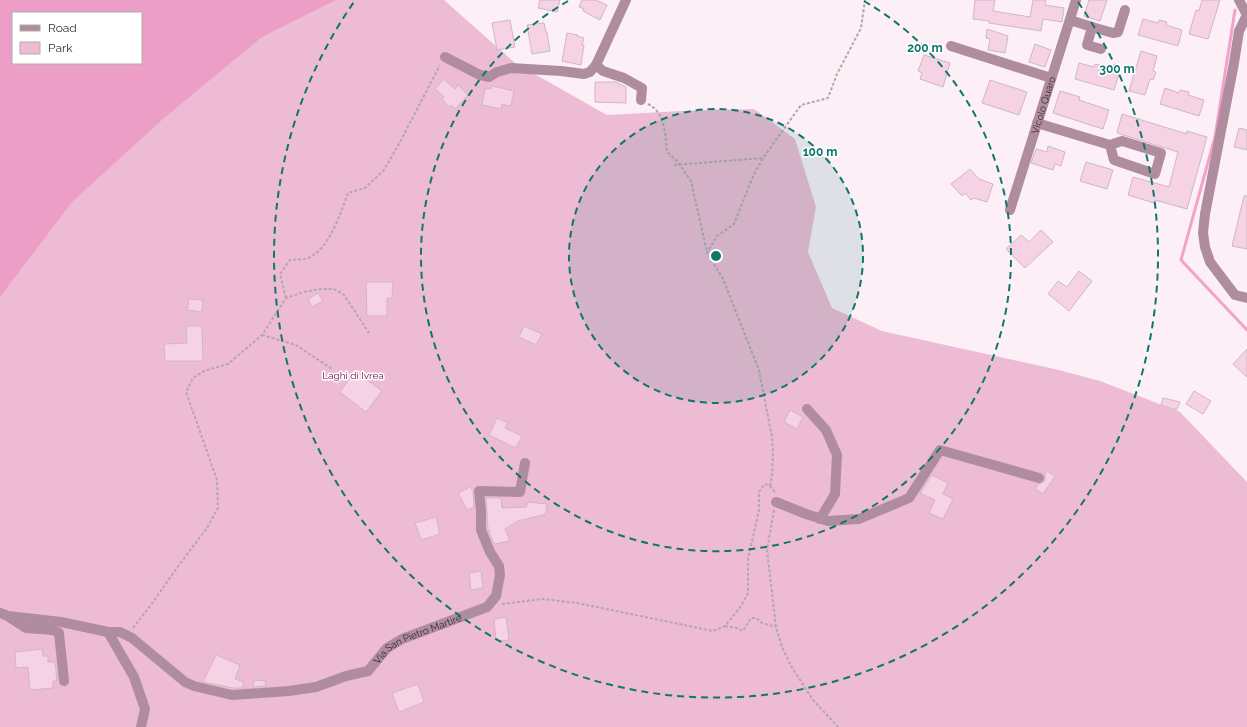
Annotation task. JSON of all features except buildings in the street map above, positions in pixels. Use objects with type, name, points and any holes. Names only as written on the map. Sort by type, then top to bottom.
[{"type":"street","points":[[445,57],[480,75],[489,77],[497,72],[511,68],[584,74],[590,72],[596,65],[626,0]]},
{"type":"street","name":"Vicolo Quaro","points":[[1010,210],[1076,0]]},
{"type":"street","points":[[1238,0],[1247,16],[1239,31],[1233,71],[1205,214],[1203,233],[1205,247],[1210,262],[1235,295],[1247,298]]},
{"type":"street","points":[[1070,20],[1113,33],[1118,32],[1125,10]]},
{"type":"street","points":[[1092,27],[1087,44],[1101,49]]},
{"type":"street","points":[[952,46],[1051,78]]},
{"type":"street","points":[[596,65],[603,70],[624,78],[642,88],[641,100]]},
{"type":"street","points":[[1037,123],[1110,145],[1122,141],[1161,154],[1155,174],[1114,160],[1110,145]]},
{"type":"street","points":[[807,410],[826,430],[837,455],[835,494],[820,519]]},
{"type":"street","points":[[776,502],[828,522],[859,519],[909,498],[940,450],[1039,478]]},
{"type":"street","points":[[487,607],[496,596],[500,576],[499,566],[490,552],[481,530],[479,492],[520,492],[525,463]]},
{"type":"street","name":"Via San Pietro Martire","points":[[128,635],[185,682],[194,686],[232,695],[289,691],[316,687],[346,676],[368,671],[387,648],[402,639],[487,607]]},
{"type":"street","points":[[4,614],[61,622],[108,632],[120,632],[128,635]]},
{"type":"street","points":[[4,614],[26,628],[53,630],[59,633],[64,681]]},
{"type":"street","points":[[108,632],[134,677],[146,710],[141,727]]},
{"type":"path","points":[[707,253],[717,236],[734,224],[754,174],[763,158],[801,105],[828,98],[837,74],[861,28],[865,0]]},
{"type":"path","points":[[286,298],[280,274],[290,260],[308,258],[319,252],[328,238],[348,193],[365,188],[384,170],[445,57]]},
{"type":"path","points":[[641,100],[654,107],[662,118],[667,152],[680,165],[691,181],[707,253],[723,279],[759,370],[772,437],[773,454],[770,486]]},
{"type":"path","points":[[674,165],[763,158]]},
{"type":"path","points":[[128,635],[207,528],[218,508],[217,480],[186,392],[193,378],[204,370],[228,364],[262,335],[286,298],[304,292],[320,289],[334,289],[344,295],[369,333]]},
{"type":"path","points":[[262,335],[296,345],[332,369]]},
{"type":"path","points":[[487,607],[542,598],[577,603],[713,631],[725,626],[741,606],[748,593],[748,559],[759,510],[760,492],[765,484],[770,486],[775,492],[776,502],[767,550],[776,627],[782,647],[791,666],[813,700],[838,727]]},
{"type":"path","points":[[725,626],[737,628],[743,631],[751,618],[756,618],[762,623],[776,627]]},
{"type":"green space","name":"Laghi di Ivrea","points":[[0,0],[444,0],[515,63],[607,115],[754,109],[795,139],[816,207],[808,252],[832,308],[882,331],[1059,370],[1100,381],[1180,412],[1247,482],[1247,727],[0,727]]},
{"type":"shaded area","points":[[0,0],[336,0],[262,37],[164,118],[72,202],[0,297]]},
{"type":"waterway","points":[[1235,10],[1215,137],[1181,260],[1247,330]]}]
